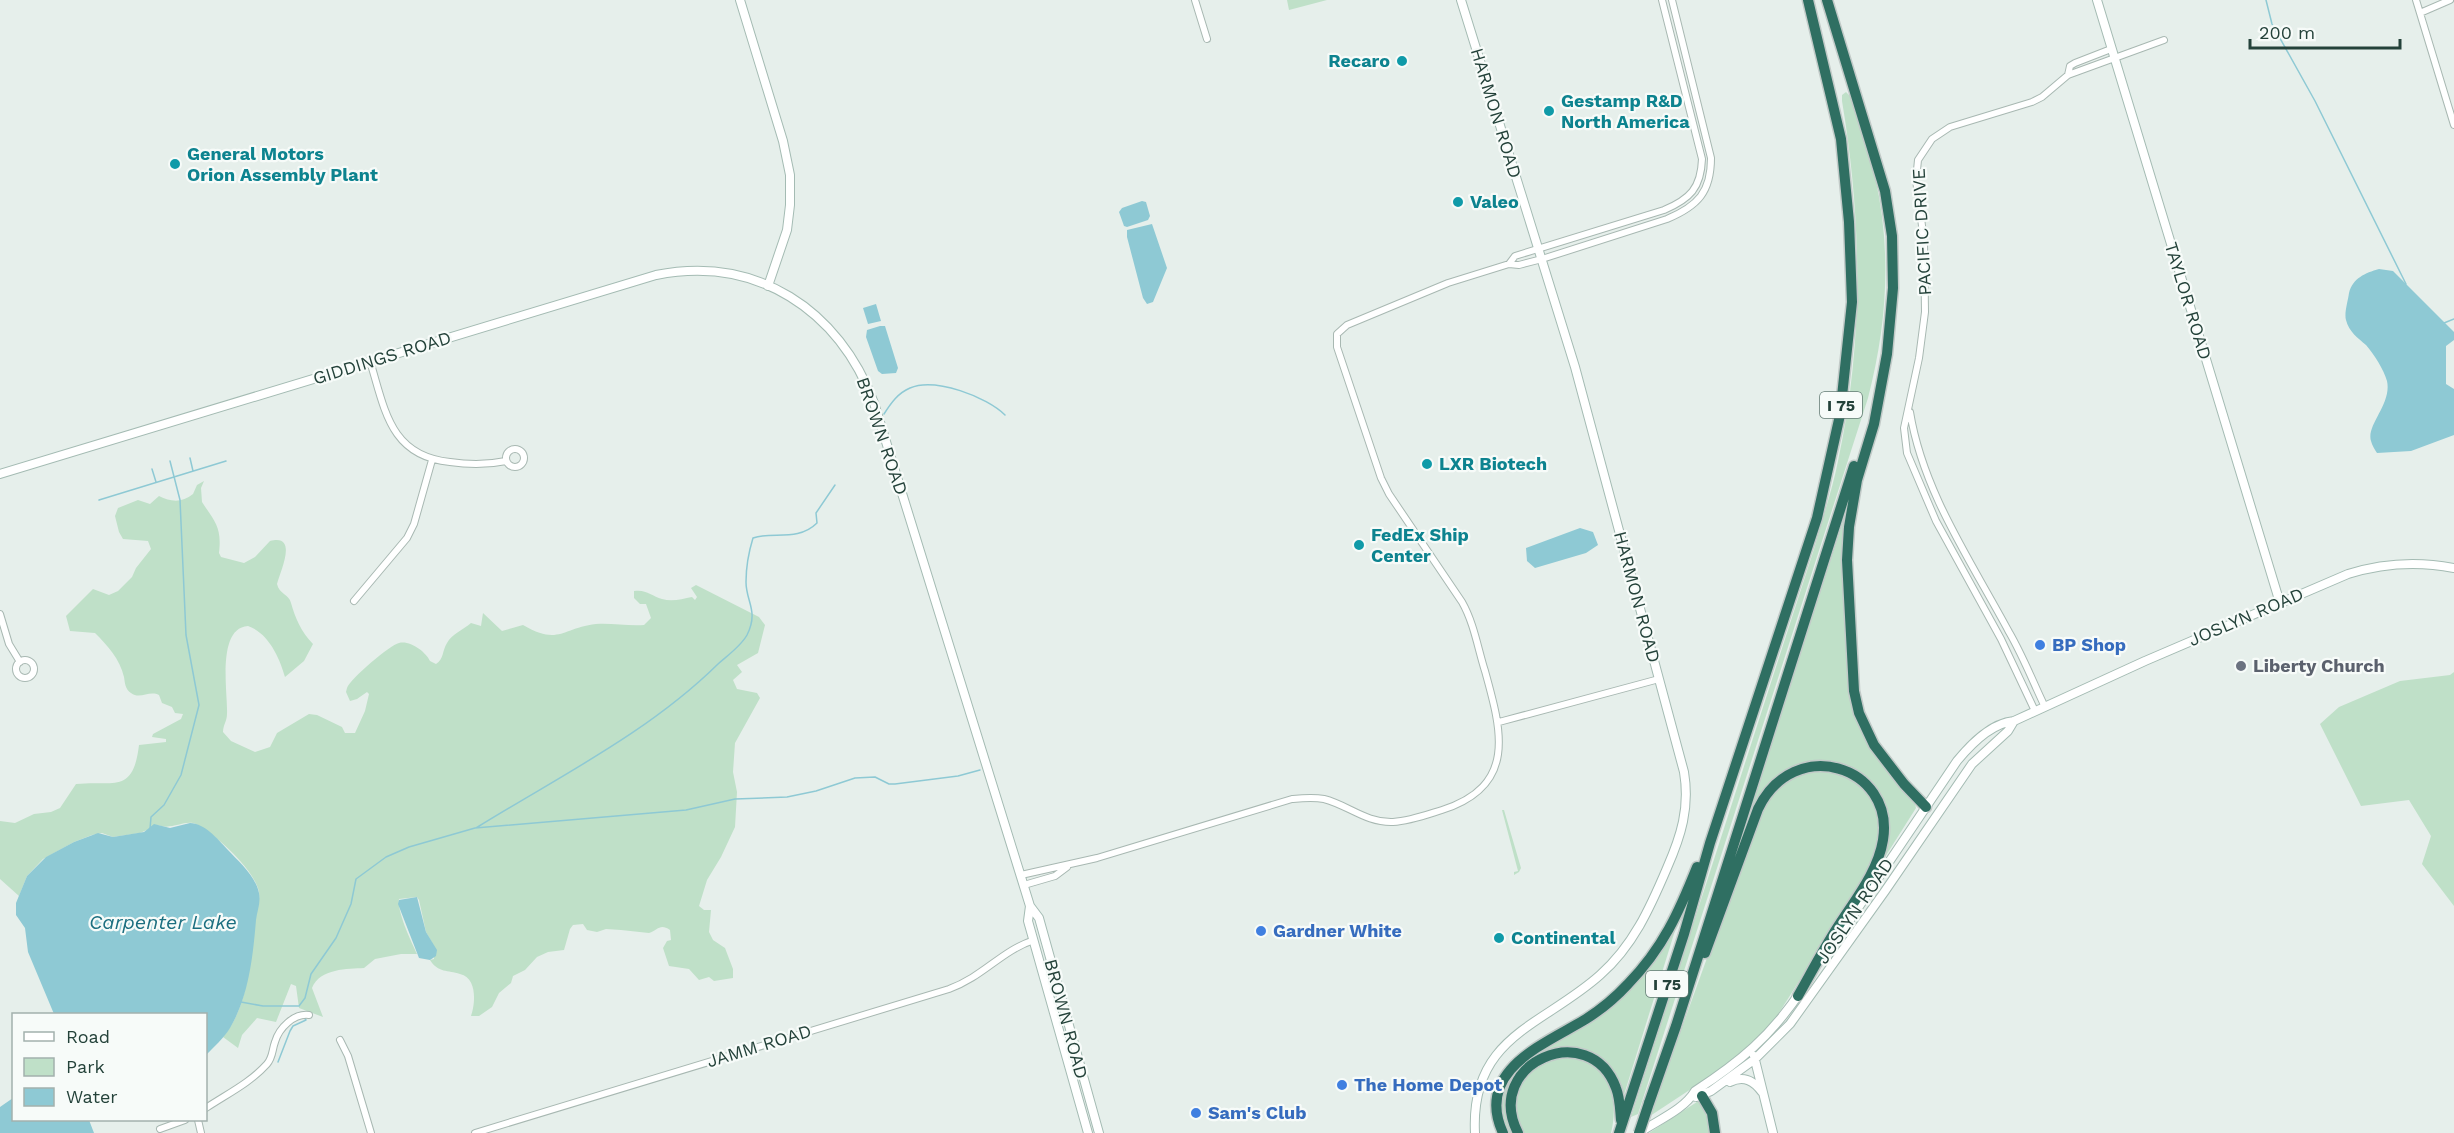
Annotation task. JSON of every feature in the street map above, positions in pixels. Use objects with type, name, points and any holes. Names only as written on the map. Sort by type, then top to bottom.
[{"type":"highway","name":"I 75","points":[[1620,1129],[1684,934],[1710,843],[1817,518],[1840,415],[1852,303],[1849,222],[1841,139],[1829,80],[1808,0]]},
{"type":"highway","name":"I 75","points":[[1639,1133],[1676,1026],[1877,397],[1887,354],[1893,288],[1892,236],[1883,181],[1827,0]]},
{"type":"highway","points":[[1877,397],[1874,424],[1857,480],[1849,527],[1847,560],[1854,691],[1858,713],[1874,745],[1900,779],[1926,807]]},
{"type":"highway","points":[[1676,1026],[1689,999],[1737,863],[1763,798],[1780,779],[1797,769],[1809,766],[1832,766],[1851,774],[1870,790],[1882,812],[1883,840],[1870,875],[1798,996]]},
{"type":"highway","points":[[1503,1133],[1497,1103],[1506,1074],[1516,1062],[1533,1049],[1590,1017],[1608,1003],[1646,964],[1666,938],[1702,855],[1710,843]]},
{"type":"highway","points":[[1518,1133],[1512,1121],[1510,1106],[1516,1083],[1525,1069],[1538,1059],[1563,1052],[1582,1054],[1608,1072],[1617,1089],[1620,1129]]},
{"type":"highway","points":[[1707,1093],[1715,1133]]},
{"type":"main road","points":[[740,0],[783,141],[790,175],[790,205],[786,236],[768,286]]},
{"type":"main road","name":"HARMON ROAD","points":[[1461,0],[1575,367],[1659,679],[1686,785],[1687,800],[1681,834],[1652,905],[1637,932],[1618,958],[1599,976],[1524,1027],[1500,1050],[1481,1086],[1476,1102],[1475,1133]]},
{"type":"main road","name":"TAYLOR ROAD","points":[[2097,0],[2280,603]]},
{"type":"main road","name":"GIDDINGS ROAD","points":[[0,474],[663,274],[686,271],[716,272],[746,278],[768,286]]},
{"type":"main road","name":"BROWN ROAD","points":[[768,286],[799,303],[826,325],[851,356],[867,386],[1030,906],[1039,918],[1099,1133]]},
{"type":"main road","name":"JOSLYN ROAD","points":[[1691,1098],[1695,1091],[1754,1054],[1798,996],[1957,761],[1990,730],[2002,722],[2013,721],[2343,576],[2372,568],[2410,564],[2454,568]]},
{"type":"main road","name":"JOSLYN ROAD","points":[[1639,1133],[1691,1098],[1707,1093],[1795,1017],[1965,774],[1981,753],[2008,730],[2013,721]]},
{"type":"main road","points":[[1957,761],[1964,765],[1965,774]]},
{"type":"main road","points":[[1926,807],[1931,823]]},
{"type":"main road","name":"BROWN ROAD","points":[[1030,906],[1028,921],[1088,1133]]},
{"type":"main road","points":[[1034,940],[1045,939]]},
{"type":"main road","points":[[1063,1048],[1071,1063],[1085,1111],[1093,1114]]},
{"type":"main road","points":[[1754,1054],[1773,1133]]},
{"type":"main road","points":[[1707,1093],[1737,1078],[1749,1080],[1763,1093]]},
{"type":"street","points":[[1195,0],[1207,39]]},
{"type":"street","points":[[1021,876],[1052,867],[1067,866],[1292,799],[1309,797],[1323,799],[1365,818],[1393,822],[1412,819],[1460,804],[1484,787],[1499,755],[1499,722],[1467,609],[1395,504],[1381,478],[1337,347],[1337,334],[1356,321],[1448,283],[1509,264],[1519,265],[1540,254],[1664,210],[1681,203],[1695,189],[1702,170],[1702,159],[1662,0]]},
{"type":"street","points":[[1540,254],[1667,219],[1686,211],[1703,194],[1709,181],[1712,158],[1672,0]]},
{"type":"street","points":[[2416,0],[2454,125]]},
{"type":"street","points":[[2420,13],[2450,0]]},
{"type":"street","name":"PACIFIC DRIVE","points":[[2035,711],[2003,643],[1936,521],[1907,453],[1904,428],[1925,312],[1924,241],[1916,180],[1921,152],[1940,132],[1950,127],[2032,102],[2042,97],[2068,75],[2076,74],[2164,40]]},
{"type":"street","name":"PACIFIC DRIVE","points":[[2068,75],[2070,66],[2111,49]]},
{"type":"street","points":[[370,361],[394,431],[412,450],[432,460],[473,465],[506,460]]},
{"type":"street","name":"PACIFIC DRIVE","points":[[1909,408],[1917,450],[1951,527],[2013,639],[2045,706]]},
{"type":"street","points":[[354,601],[407,538],[414,524],[432,460]]},
{"type":"street","points":[[1956,561],[1966,555]]},
{"type":"street","points":[[0,614],[9,644],[20,662]]},
{"type":"street","points":[[2003,643],[2013,639]]},
{"type":"street","points":[[1499,722],[1659,679]]},
{"type":"street","points":[[1024,885],[1055,876],[1067,866]]},
{"type":"street","name":"JAMM ROAD","points":[[475,1133],[949,989],[969,981],[1014,947],[1034,940]]},
{"type":"street","points":[[207,1107],[255,1076],[269,1062],[280,1031],[293,1018],[309,1014]]},
{"type":"street","points":[[340,1040],[348,1056],[371,1133]]},
{"type":"street","points":[[160,1129],[180,1121]]},
{"type":"green space","points":[[1287,0],[1327,0],[1289,10]]},
{"type":"green space","points":[[1846,92],[1852,98],[1875,177],[1884,232],[1885,288],[1880,343],[1868,398],[1638,1114],[1631,1117],[1814,549],[1838,461],[1852,371],[1857,281],[1853,191],[1842,101],[1842,95]]},
{"type":"green space","points":[[204,481],[201,488],[202,502],[216,525],[221,557],[244,563],[255,557],[270,541],[279,540],[284,543],[286,555],[277,584],[290,600],[299,624],[313,644],[304,661],[285,677],[272,647],[262,634],[248,626],[238,630],[231,638],[226,663],[227,714],[223,732],[231,741],[255,752],[270,747],[277,733],[309,714],[317,715],[342,727],[345,733],[355,733],[365,711],[369,694],[367,692],[350,701],[346,692],[350,683],[363,670],[388,649],[399,643],[408,643],[417,648],[436,664],[449,640],[471,623],[481,626],[483,613],[502,631],[523,625],[535,631],[553,635],[596,624],[644,625],[651,618],[646,604],[640,604],[634,598],[634,591],[645,592],[666,600],[692,597],[695,600],[697,597],[691,588],[696,585],[759,617],[765,625],[758,653],[737,665],[742,672],[733,680],[737,689],[757,693],[760,698],[735,743],[733,772],[737,792],[735,827],[707,880],[699,906],[704,910],[711,910],[709,932],[713,940],[725,948],[733,969],[733,978],[714,981],[709,977],[699,980],[689,969],[669,966],[663,948],[667,941],[671,940],[670,930],[667,928],[661,927],[649,933],[606,929],[597,932],[587,930],[583,924],[573,925],[564,950],[548,952],[537,957],[525,970],[513,976],[511,983],[499,993],[492,1007],[479,1016],[471,1016],[474,992],[470,981],[460,974],[440,969],[433,964],[430,960],[434,959],[434,946],[426,932],[419,900],[417,897],[399,899],[402,919],[417,954],[401,954],[375,959],[364,968],[335,971],[321,977],[312,988],[323,1017],[299,1008],[296,986],[291,984],[276,1022],[257,1018],[242,1035],[238,1048],[223,1037],[232,1024],[244,994],[259,892],[256,883],[243,864],[225,845],[206,830],[189,823],[168,827],[158,825],[140,833],[113,837],[102,833],[92,835],[43,859],[27,876],[19,896],[0,879],[0,821],[15,823],[34,814],[51,812],[60,808],[76,784],[120,782],[132,772],[139,745],[166,742],[166,739],[152,737],[153,734],[181,719],[183,714],[175,713],[172,707],[162,703],[159,695],[138,696],[129,691],[119,664],[108,647],[95,633],[70,631],[66,616],[93,589],[109,595],[118,591],[132,577],[151,549],[148,541],[123,539],[115,516],[118,508],[138,500],[150,504],[159,496],[172,500],[185,499],[193,494],[197,485]]},
{"type":"green space","points":[[1846,512],[1844,560],[1848,676],[1853,709],[1869,745],[1916,808],[1880,865],[1884,851],[1874,792],[1822,763],[1767,786],[1755,806],[1735,857]]},
{"type":"green space","points":[[2454,672],[2454,906],[2422,864],[2431,836],[2409,800],[2361,806],[2320,724],[2339,707],[2400,681],[2450,675]]},
{"type":"green space","points":[[1813,770],[1838,773],[1851,779],[1859,785],[1872,802],[1877,812],[1880,832],[1879,843],[1869,870],[1772,1024],[1726,1066],[1650,1116],[1759,814],[1782,782]]},
{"type":"green space","points":[[1502,810],[1504,810],[1521,868],[1519,872],[1514,875],[1514,872],[1518,871]]},
{"type":"green space","points":[[1678,921],[1623,1098],[1620,1091],[1583,1053],[1528,1063],[1507,1112],[1513,1133],[1509,1133],[1503,1110],[1504,1091],[1512,1076],[1524,1063],[1589,1021]]},
{"type":"green space","points":[[1556,1057],[1576,1058],[1590,1063],[1606,1079],[1613,1099],[1611,1133],[1521,1133],[1516,1117],[1516,1100],[1520,1084],[1530,1070]]},
{"type":"green space","points":[[1700,1100],[1706,1109],[1711,1133],[1649,1133]]},
{"type":"water","points":[[1142,201],[1146,202],[1150,216],[1148,220],[1124,226],[1119,212],[1122,208]]},
{"type":"water","points":[[1152,224],[1167,268],[1153,302],[1147,304],[1143,298],[1127,230]]},
{"type":"water","points":[[2379,269],[2393,271],[2454,332],[2454,340],[2446,346],[2446,384],[2454,389],[2454,435],[2411,451],[2377,453],[2373,446],[2370,435],[2386,398],[2387,381],[2375,357],[2352,331],[2346,320],[2349,293],[2353,283],[2364,274]]},
{"type":"water","points":[[876,304],[881,321],[868,324],[863,308]]},
{"type":"water","points":[[885,326],[898,368],[896,373],[882,374],[878,371],[866,337],[867,330]]},
{"type":"water","points":[[1580,528],[1593,532],[1598,545],[1586,553],[1535,568],[1527,561],[1526,548]]},
{"type":"water","name":"Carpenter Lake","points":[[190,823],[210,832],[250,875],[259,893],[249,976],[242,1003],[228,1032],[207,1054],[207,1013],[54,1013],[28,952],[25,928],[16,915],[16,903],[27,876],[46,857],[74,842],[98,833],[113,837],[144,832],[154,824],[170,828]]},
{"type":"water","points":[[417,897],[426,932],[437,950],[436,956],[430,960],[419,958],[398,904],[399,900]]},
{"type":"water","points":[[12,1099],[12,1121],[89,1121],[94,1133],[0,1133],[0,1107]]},
{"type":"waterway","points":[[2266,0],[2272,24],[2315,101],[2406,284]]},
{"type":"waterway","points":[[2444,323],[2454,319]]},
{"type":"waterway","points":[[884,414],[895,399],[906,390],[921,385],[933,385],[974,396],[1005,415]]},
{"type":"waterway","points":[[190,458],[193,471]]},
{"type":"waterway","points":[[150,829],[151,817],[164,805],[181,775],[199,705],[186,635],[180,500],[170,461]]},
{"type":"waterway","points":[[99,500],[226,461]]},
{"type":"waterway","points":[[152,469],[156,482]]},
{"type":"waterway","points":[[476,828],[632,733],[691,689],[738,647],[747,635],[752,619],[746,582],[753,538],[793,534],[810,529],[817,523],[816,513],[835,485]]},
{"type":"waterway","points":[[299,1006],[305,998],[311,974],[336,938],[351,904],[356,879],[386,857],[409,847],[475,828],[686,810],[735,799],[787,797],[816,791],[855,778],[875,777],[889,784],[895,784],[958,776],[980,770]]},
{"type":"waterway","points":[[241,1002],[263,1006],[298,1006]]},
{"type":"waterway","points":[[278,1062],[290,1031],[293,1026],[306,1020],[304,1017]]},
{"type":"place","name":"Recaro","points":[[1402,61]]},
{"type":"place","name":"Gestamp R&D North America","points":[[1549,111]]},
{"type":"place","name":"General Motors Orion Assembly Plant","points":[[175,164]]},
{"type":"place","name":"Valeo","points":[[1458,202]]},
{"type":"place","name":"LXR Biotech","points":[[1427,464]]},
{"type":"place","name":"FedEx Ship Center","points":[[1359,545]]},
{"type":"place","name":"BP Shop","points":[[2040,645]]},
{"type":"place","name":"Liberty Church","points":[[2241,666]]},
{"type":"place","name":"Gardner White","points":[[1261,931]]},
{"type":"place","name":"Continental","points":[[1499,938]]},
{"type":"place","name":"The Home Depot","points":[[1342,1085]]},
{"type":"place","name":"Sam's Club","points":[[1196,1113]]}]
